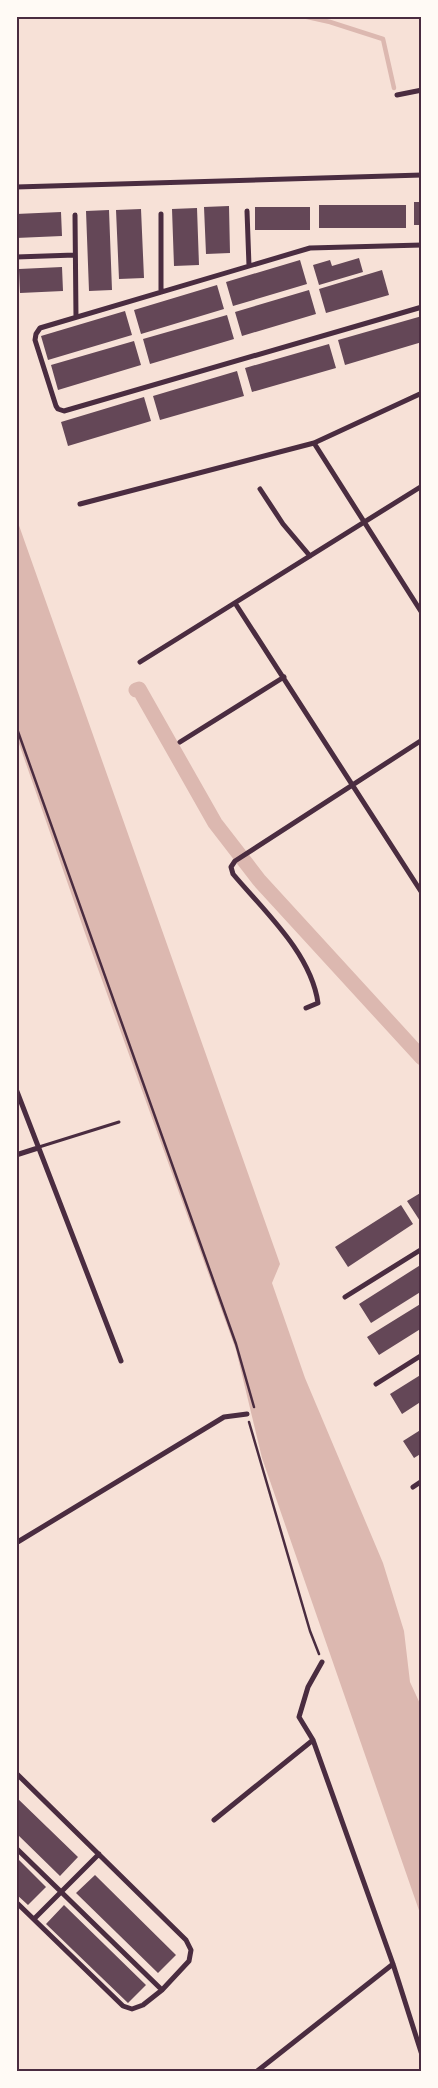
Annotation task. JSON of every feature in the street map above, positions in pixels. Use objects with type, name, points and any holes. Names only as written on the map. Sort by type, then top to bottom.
[{"type":"street","points":[[397,95],[422,90]]},
{"type":"street","points":[[16,187],[422,175]]},
{"type":"street","points":[[247,211],[250,266]]},
{"type":"street","points":[[161,292],[162,214]]},
{"type":"street","points":[[75,215],[76,317]]},
{"type":"street","points":[[422,245],[310,248],[40,328],[35,340],[56,406],[58,410],[64,411],[422,307]]},
{"type":"street","points":[[16,257],[75,255]]},
{"type":"street","points":[[80,504],[314,443],[422,393]]},
{"type":"street","points":[[314,443],[422,613]]},
{"type":"street","points":[[140,662],[422,486]]},
{"type":"street","points":[[260,489],[283,524],[310,556]]},
{"type":"street","points":[[235,602],[422,893]]},
{"type":"street","points":[[180,742],[284,677]]},
{"type":"street","points":[[306,1008],[318,1003],[317,992],[307,966],[294,946],[234,874],[231,867],[235,861],[247,852],[422,740]]},
{"type":"street","points":[[16,1089],[121,1361]]},
{"type":"street","points":[[16,1155],[38,1148]]},
{"type":"street","points":[[345,1297],[422,1249]]},
{"type":"street","points":[[376,1384],[422,1355]]},
{"type":"street","points":[[16,1543],[224,1417],[247,1414]]},
{"type":"street","points":[[413,1487],[422,1481]]},
{"type":"street","points":[[322,1662],[308,1687],[299,1717],[313,1740],[393,1964],[422,2055]]},
{"type":"street","points":[[214,1820],[313,1740]]},
{"type":"street","points":[[16,1774],[186,1940],[191,1950],[189,1961],[162,1990],[143,2006],[132,2009],[122,2006],[16,1902]]},
{"type":"street","points":[[16,1848],[162,1990]]},
{"type":"street","points":[[34,1919],[99,1854]]},
{"type":"street","points":[[256,2072],[393,1964]]},
{"type":"lane","points":[[38,1148],[119,1122]]},
{"type":"path","points":[[16,726],[236,1344],[254,1410],[247,1414],[310,1631],[322,1662]]},
{"type":"shaded area","points":[[16,517],[280,1264],[272,1283],[305,1378],[383,1563],[404,1631],[410,1682],[422,1708],[422,1919],[262,1458],[236,1350],[85,933],[16,735]]},
{"type":"building","points":[[414,202],[422,202],[422,225],[414,225]]},
{"type":"building","points":[[319,205],[406,205],[406,228],[319,228]]},
{"type":"building","points":[[229,206],[230,253],[206,254],[204,207]]},
{"type":"building","points":[[255,207],[310,207],[310,230],[255,230]]},
{"type":"building","points":[[197,208],[199,265],[174,266],[172,209]]},
{"type":"building","points":[[141,209],[144,278],[119,279],[116,210]]},
{"type":"building","points":[[109,210],[112,290],[89,291],[86,211]]},
{"type":"building","points":[[61,212],[62,236],[16,238],[16,214]]},
{"type":"building","points":[[359,258],[363,272],[319,285],[313,265],[330,260],[332,266]]},
{"type":"building","points":[[300,260],[307,284],[233,306],[226,282]]},
{"type":"building","points":[[62,267],[63,291],[20,293],[19,269]]},
{"type":"building","points":[[382,270],[389,295],[326,313],[319,289]]},
{"type":"building","points":[[217,285],[224,309],[141,334],[134,310]]},
{"type":"building","points":[[309,290],[316,314],[242,336],[235,312]]},
{"type":"building","points":[[125,311],[132,335],[48,360],[41,336]]},
{"type":"building","points":[[227,315],[234,339],[150,364],[143,339]]},
{"type":"building","points":[[422,316],[422,342],[345,365],[338,340]]},
{"type":"building","points":[[134,341],[141,365],[58,390],[51,365]]},
{"type":"building","points":[[329,344],[336,368],[252,392],[245,368]]},
{"type":"building","points":[[237,371],[244,396],[160,420],[153,396]]},
{"type":"building","points":[[144,397],[151,421],[68,446],[61,422]]},
{"type":"building","points":[[422,1192],[422,1220],[420,1221],[407,1201]]},
{"type":"building","points":[[401,1205],[413,1224],[348,1267],[335,1247]]},
{"type":"building","points":[[422,1264],[422,1291],[371,1323],[359,1304]]},
{"type":"building","points":[[422,1303],[422,1328],[379,1355],[367,1337]]},
{"type":"building","points":[[422,1374],[422,1401],[402,1414],[390,1394]]},
{"type":"building","points":[[422,1429],[422,1453],[414,1458],[403,1441]]},
{"type":"building","points":[[16,1797],[78,1857],[60,1876],[16,1833]]},
{"type":"building","points":[[16,1857],[46,1887],[28,1905],[16,1894]]},
{"type":"building","points":[[95,1875],[176,1955],[158,1973],[76,1893]]},
{"type":"building","points":[[64,1905],[146,1985],[128,2003],[46,1924]]},
{"type":"waterway","points":[[303,16],[330,22],[383,39],[394,88]]},
{"type":"waterway","points":[[136,690],[139,689],[215,823],[259,880],[422,1058]]}]
